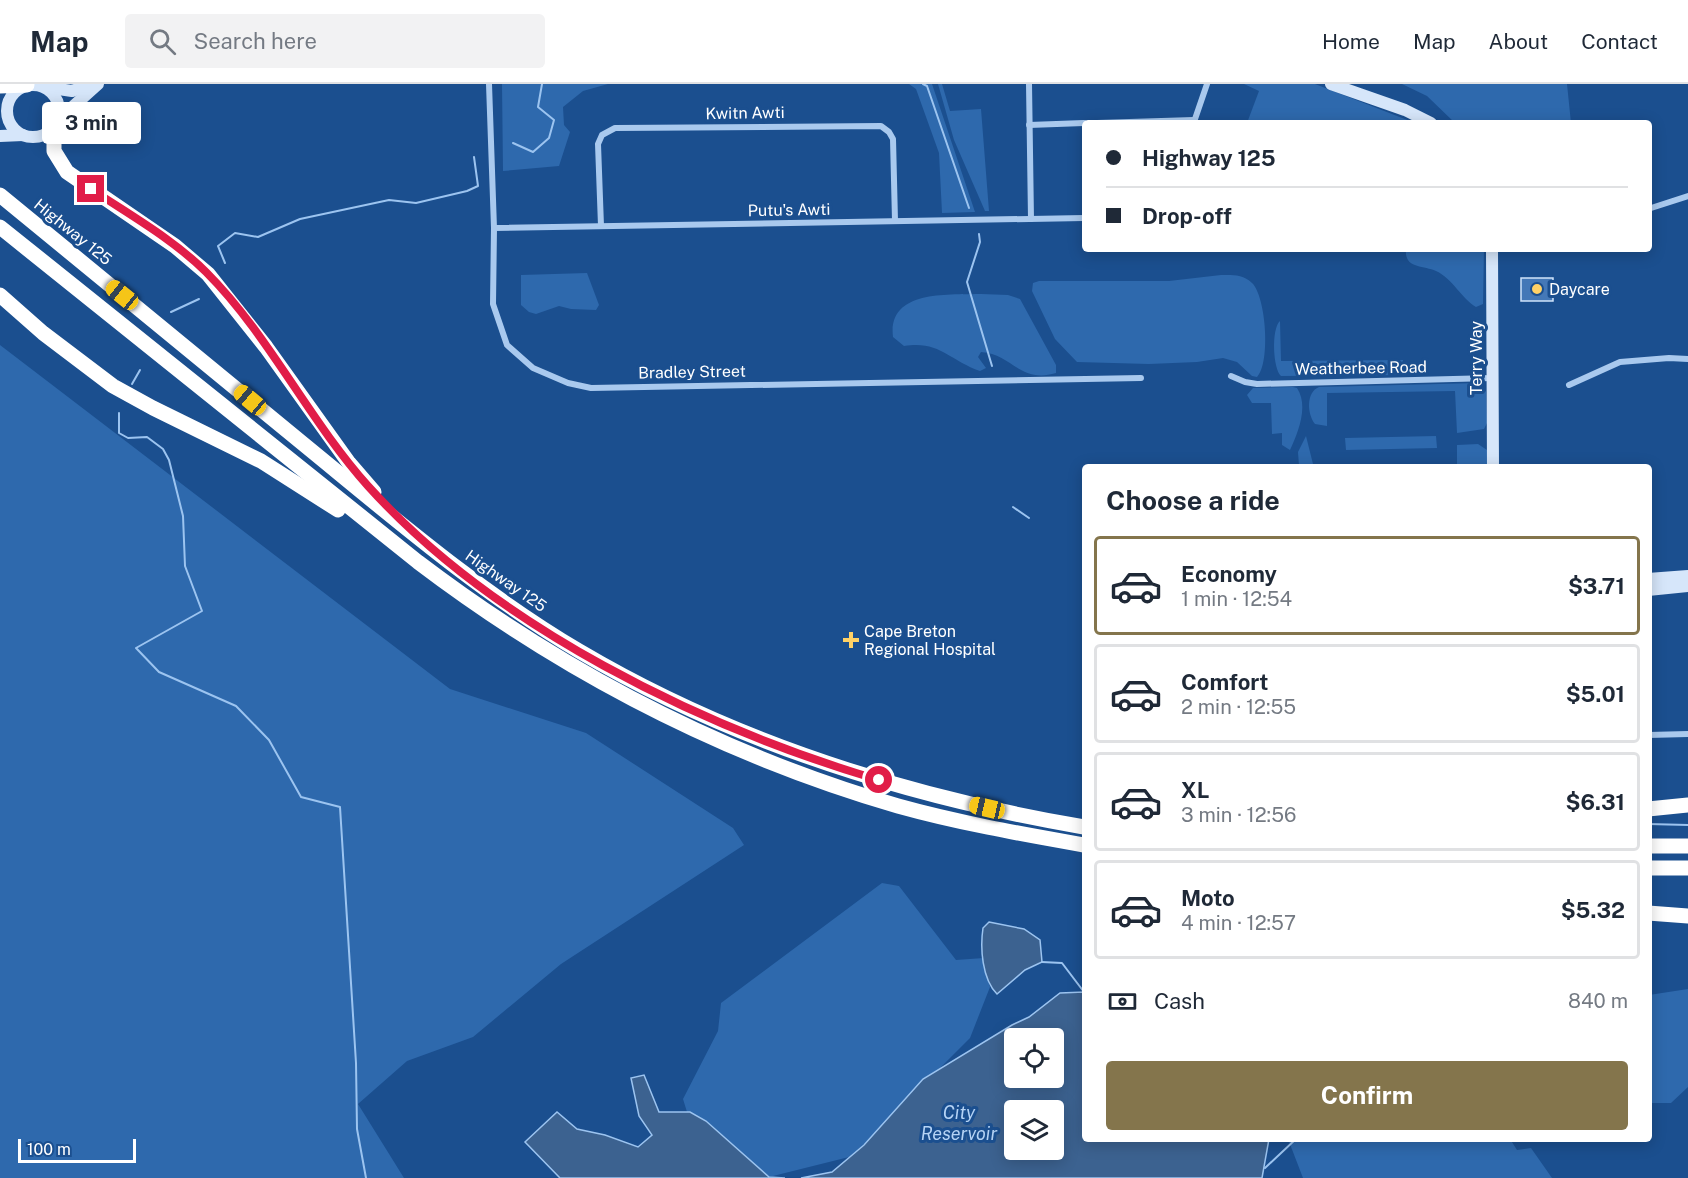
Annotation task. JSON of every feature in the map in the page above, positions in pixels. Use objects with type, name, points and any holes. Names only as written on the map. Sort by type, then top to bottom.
[{"type":"highway","points":[[0,86],[27,85]]},
{"type":"highway","points":[[56,123],[52,138],[54,152],[67,172],[175,246],[208,274],[260,338],[349,463],[369,487],[434,551]]},
{"type":"highway","name":"Highway 125","points":[[0,195],[434,551],[507,605],[579,651],[645,686],[741,730],[844,769],[954,800],[1082,827]]},
{"type":"highway","points":[[0,227],[418,562],[469,600],[565,662],[628,698],[723,742],[831,785],[906,808],[986,827],[1082,845]]},
{"type":"highway","points":[[0,295],[43,333],[113,386],[261,461],[418,562]]},
{"type":"highway","points":[[1652,808],[1688,804]]},
{"type":"highway","points":[[1652,846],[1688,846]]},
{"type":"highway","points":[[1652,868],[1688,868]]},
{"type":"highway","points":[[1652,913],[1688,916]]},
{"type":"street","points":[[0,114],[20,88],[27,85],[72,91],[92,84]]},
{"type":"street","points":[[0,135],[43,135],[98,84]]},
{"type":"street","name":"Bradley Street","points":[[489,84],[494,304],[507,345],[532,368],[568,383],[591,388],[1141,378]]},
{"type":"street","name":"Bradley Street","points":[[491,96],[494,84]]},
{"type":"street","points":[[1029,84],[1031,219]]},
{"type":"street","points":[[1194,120],[1207,84]]},
{"type":"street","points":[[1331,84],[1405,110],[1425,120]]},
{"type":"street","points":[[44,87],[57,100],[59,113],[56,123]]},
{"type":"street","points":[[9,101],[8,117],[11,125],[23,135]]},
{"type":"street","points":[[1029,125],[1082,123]]},
{"type":"street","name":"Kwitn Awti","points":[[601,226],[598,144],[602,135],[615,128],[881,126],[889,132],[893,139],[895,221]]},
{"type":"street","points":[[1652,208],[1688,196]]},
{"type":"street","name":"Putu's Awti","points":[[494,228],[1082,218]]},
{"type":"street","name":"Terry Way","points":[[1492,252],[1493,464]]},
{"type":"street","points":[[1569,385],[1620,362],[1669,358],[1688,359]]},
{"type":"street","name":"Weatherbee Road","points":[[1231,376],[1257,384],[1493,378]]},
{"type":"street","points":[[1652,579],[1688,576]]},
{"type":"street","points":[[1652,590],[1688,586]]},
{"type":"street","points":[[1652,735],[1688,734]]},
{"type":"shaded area","points":[[502,84],[608,84],[583,91],[563,107],[564,125],[570,132],[559,166],[503,171]]},
{"type":"shaded area","points":[[909,84],[932,84],[975,212],[942,213],[939,153],[916,89]]},
{"type":"shaded area","points":[[938,84],[942,84],[950,111],[981,109],[989,211],[985,211],[954,140]]},
{"type":"shaded area","points":[[1244,84],[1315,84],[1407,120],[1248,120],[1259,91]]},
{"type":"shaded area","points":[[1402,84],[1567,84],[1571,120],[1452,120],[1427,96]]},
{"type":"shaded area","points":[[1406,252],[1484,252],[1483,304],[1476,307],[1442,274],[1411,263]]},
{"type":"shaded area","points":[[587,273],[599,305],[596,310],[559,306],[536,314],[529,312],[521,305],[521,275]]},
{"type":"shaded area","points":[[1221,275],[1245,278],[1257,290],[1261,301],[1265,345],[1264,358],[1257,377],[1252,376],[1237,362],[1223,358],[1197,362],[1149,364],[1077,362],[1055,339],[1032,291],[1033,283],[1039,281],[1169,281]]},
{"type":"shaded area","points":[[938,295],[1008,295],[1020,299],[1056,365],[1056,373],[1033,375],[992,354],[981,352],[978,357],[986,368],[980,371],[935,348],[904,346],[893,337],[894,321],[900,310],[910,303]]},
{"type":"shaded area","points":[[1280,321],[1281,361],[1403,360],[1403,375],[1281,376],[1276,366],[1274,349],[1275,332]]},
{"type":"shaded area","points":[[0,345],[450,689],[586,733],[733,828],[744,845],[561,964],[473,1037],[407,1061],[358,1104],[404,1178],[0,1178]]},
{"type":"shaded area","points":[[1479,383],[1486,392],[1487,423],[1484,429],[1457,433],[1455,391],[1327,393],[1327,426],[1315,424],[1310,415],[1310,398],[1319,387]]},
{"type":"shaded area","points":[[1253,388],[1297,388],[1300,395],[1302,411],[1299,428],[1290,450],[1282,445],[1282,433],[1272,434],[1271,403],[1252,403],[1247,395]]},
{"type":"shaded area","points":[[1306,436],[1313,464],[1299,464],[1298,452]]},
{"type":"shaded area","points":[[1436,436],[1437,448],[1346,450],[1345,438]]},
{"type":"shaded area","points":[[1478,444],[1487,450],[1487,464],[1457,464],[1457,445]]},
{"type":"shaded area","points":[[882,883],[899,886],[956,960],[984,958],[990,987],[970,1038],[863,1145],[849,1157],[769,1177],[706,1121],[687,1112],[683,1099],[718,1031],[721,1003]]},
{"type":"shaded area","points":[[1688,989],[1688,1087],[1671,1103],[1652,1103],[1652,995]]},
{"type":"shaded area","points":[[1289,1142],[1512,1142],[1517,1150],[1531,1148],[1552,1178],[1303,1178]]},
{"type":"water","points":[[989,922],[1024,929],[1040,940],[1042,962],[1025,970],[997,994],[985,972],[982,954],[983,928]]},
{"type":"water","name":"City Reservoir","points":[[1082,992],[1082,1142],[1268,1142],[1262,1178],[801,1178],[832,1172],[864,1145],[923,1079],[1004,1030],[1004,1088],[1064,1088],[1064,1028],[1007,1028],[1029,1017],[1060,993]]},
{"type":"water","points":[[644,1075],[659,1112],[690,1112],[706,1121],[769,1177],[785,1178],[560,1178],[525,1142],[557,1112],[577,1129],[605,1135],[638,1147],[652,1135],[639,1116],[631,1078]]},
{"type":"building","name":"Daycare","points":[[1521,278],[1553,278],[1553,301],[1521,301]]},
{"type":"waterway","points":[[513,143],[533,152],[549,138],[554,120],[538,107],[542,84]]},
{"type":"waterway","points":[[923,84],[927,86],[969,208]]},
{"type":"waterway","points":[[225,263],[218,246],[235,233],[258,237],[300,219],[389,200],[416,203],[467,191],[478,186],[474,157]]},
{"type":"waterway","points":[[979,234],[980,242],[967,282],[992,366]]},
{"type":"waterway","points":[[171,312],[199,299]]},
{"type":"waterway","points":[[132,384],[140,370]]},
{"type":"waterway","points":[[119,413],[119,433],[128,438],[147,437],[163,449],[169,460],[183,516],[185,566],[202,611],[136,648],[159,672],[236,706],[269,740],[301,797],[340,807],[356,1063],[357,1129],[366,1178]]},
{"type":"waterway","points":[[1013,507],[1029,518]]},
{"type":"waterway","points":[[1652,824],[1688,825]]},
{"type":"waterway","points":[[1042,962],[1062,963],[1082,989]]},
{"type":"waterway","points":[[1265,1168],[1293,1142]]},
{"type":"place","name":"Daycare","points":[[1537,289]]},
{"type":"place","name":"Cape Breton Regional Hospital","points":[[851,640]]},
{"type":"route","points":[[91,189],[175,246],[208,274],[266,347],[313,416],[369,487],[434,551],[475,582],[579,651],[635,681],[769,741],[879,780]]}]
